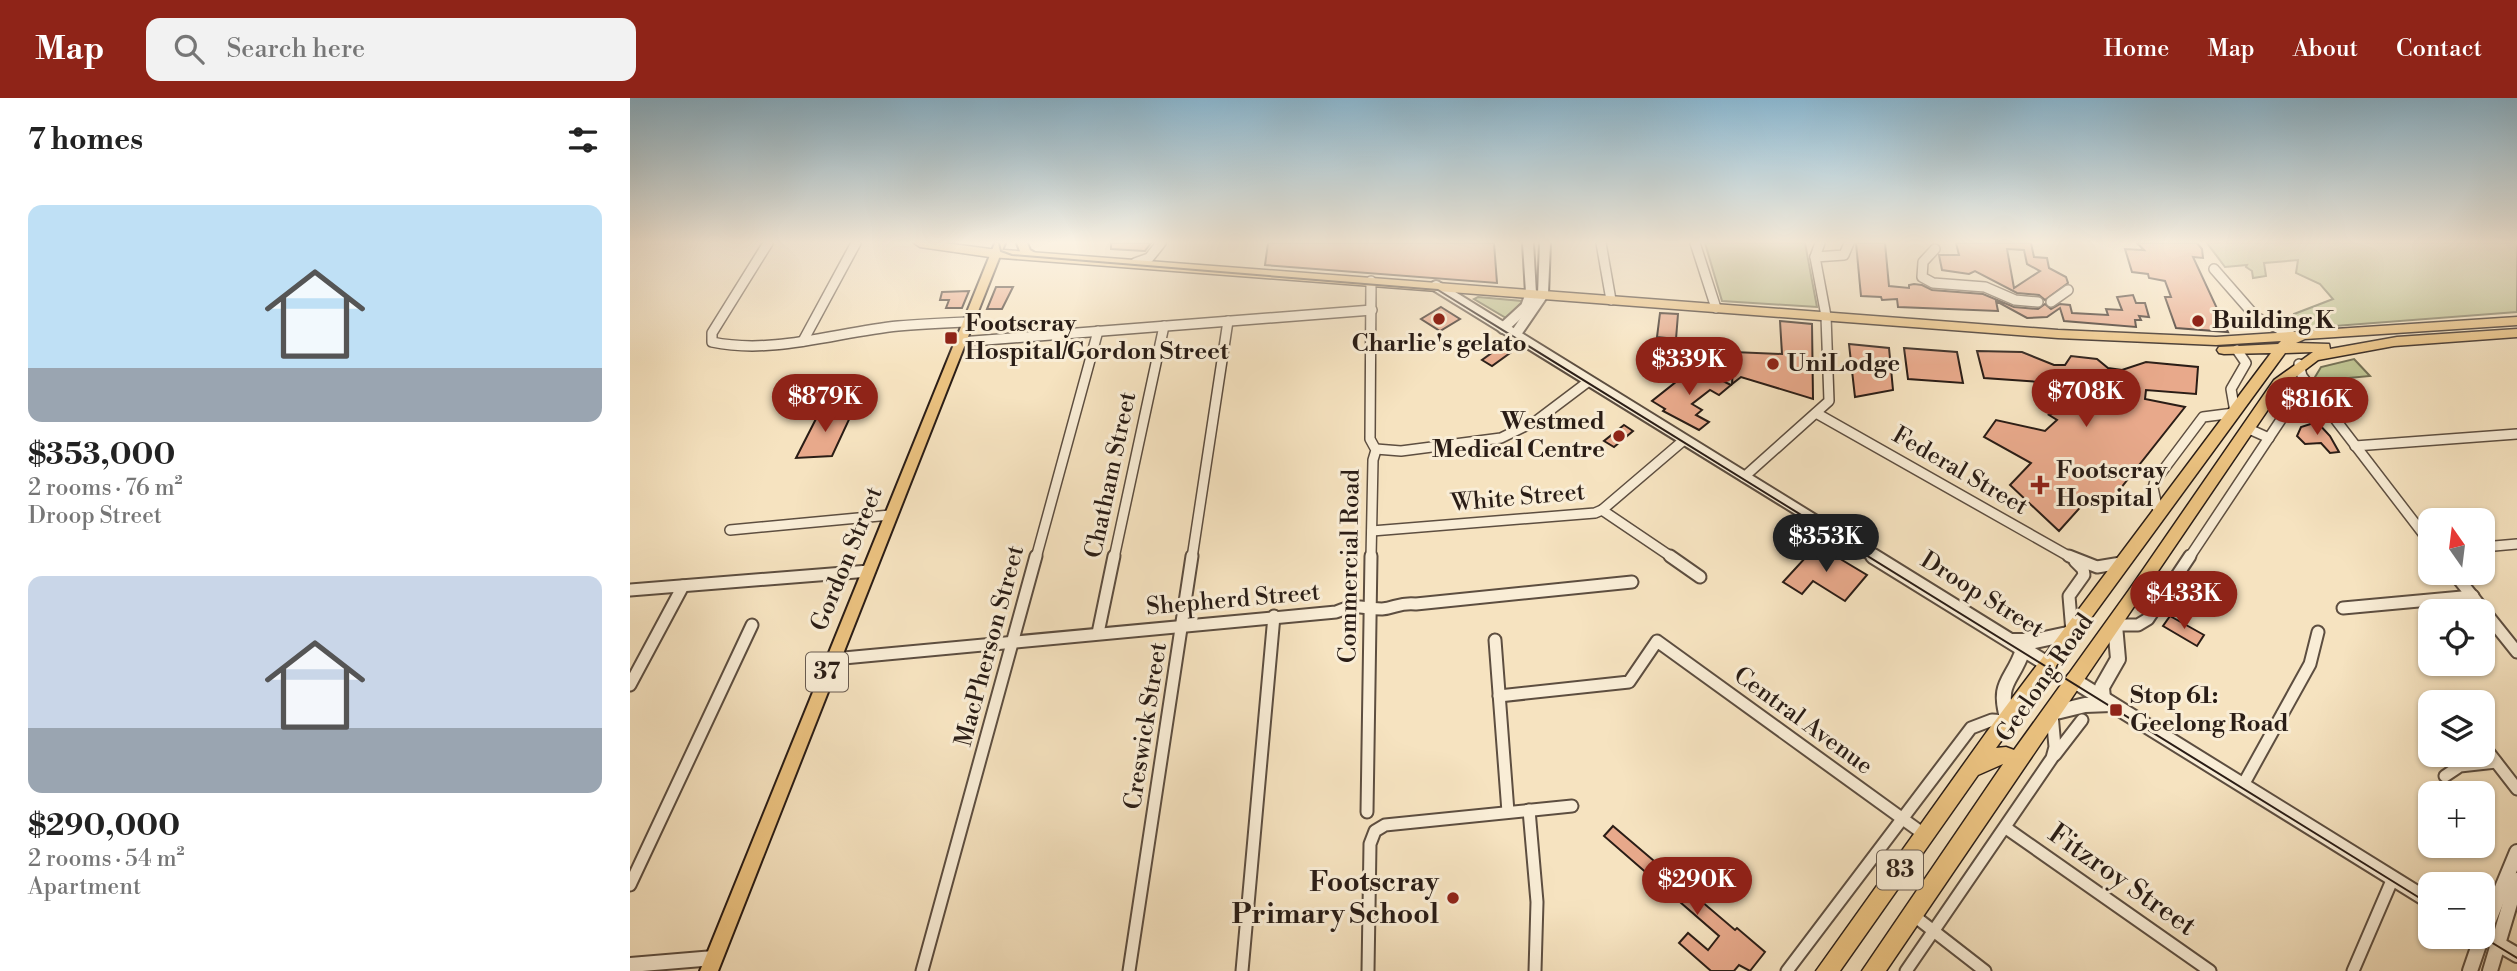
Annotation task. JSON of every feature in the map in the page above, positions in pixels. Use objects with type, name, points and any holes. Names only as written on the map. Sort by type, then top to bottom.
[{"type":"highway","points":[[1407,284],[2058,334],[2280,344]]},
{"type":"highway","points":[[2058,334],[2096,341],[2237,351],[2305,340],[2517,321]]},
{"type":"highway","name":"83","points":[[2398,341],[2517,333]]},
{"type":"highway","points":[[2305,340],[2398,341]]},
{"type":"highway","name":"Geelong Road","points":[[1873,971],[2073,680],[2115,625],[2274,389],[2299,364],[2321,354],[2398,341]]},
{"type":"highway","name":"Geelong Road","points":[[1827,971],[2235,412],[2280,344]]},
{"type":"highway","name":"Droop Street","points":[[2049,666],[2073,680]]},
{"type":"highway","points":[[1973,769],[1995,757],[2006,755],[2013,761],[2011,771]]},
{"type":"main road","name":"Gordon Street","points":[[711,965],[984,284]]},
{"type":"street","points":[[743,284],[712,333],[712,342],[735,346],[803,341],[897,326],[968,322]]},
{"type":"street","points":[[803,341],[834,284]]},
{"type":"street","name":"Commercial Road","points":[[1367,812],[1373,460],[1376,449],[1370,439],[1371,284]]},
{"type":"street","points":[[1515,335],[1521,324],[1537,309],[1535,284]]},
{"type":"street","points":[[1503,328],[1537,294],[1540,284]]},
{"type":"street","points":[[1608,284],[1611,300]]},
{"type":"street","points":[[1708,284],[1716,308]]},
{"type":"street","points":[[1744,477],[1829,401],[1826,316],[1820,284]]},
{"type":"street","points":[[1943,284],[1985,287],[2015,300],[2038,302]]},
{"type":"street","points":[[2226,284],[2250,321],[2280,344]]},
{"type":"street","name":"Droop Street","points":[[1436,286],[2049,666]]},
{"type":"street","points":[[2051,302],[2068,290]]},
{"type":"street","points":[[2240,302],[2269,327],[2305,340]]},
{"type":"street","points":[[960,342],[1372,310]]},
{"type":"street","name":"Creswick Street","points":[[1129,971],[1228,321]]},
{"type":"street","name":"Chatham Street","points":[[1098,633],[1164,326]]},
{"type":"street","name":"MacPherson Street","points":[[922,971],[1098,331]]},
{"type":"street","points":[[2159,516],[2153,488],[2158,476],[2203,417],[2235,412],[2231,387],[2246,365],[2245,358],[2237,351]]},
{"type":"street","points":[[2299,364],[2300,373],[2306,382],[2418,527]]},
{"type":"street","points":[[1376,449],[1401,451],[1501,438],[1536,421],[1588,381]]},
{"type":"street","points":[[2052,758],[2055,747],[2052,713],[2107,702],[2102,687],[2118,659],[2115,625],[2134,626],[2148,619],[2306,382]]},
{"type":"street","points":[[2296,399],[2311,401],[2334,419]]},
{"type":"street","name":"Federal Street","points":[[1816,413],[2072,559],[2097,567],[2112,566],[2125,561]]},
{"type":"street","points":[[2249,429],[2269,438]]},
{"type":"street","points":[[2355,446],[2517,433]]},
{"type":"street","name":"White Street","points":[[1372,531],[1578,515],[1602,510],[1684,440]]},
{"type":"street","points":[[1602,510],[1700,577]]},
{"type":"street","points":[[730,530],[890,515]]},
{"type":"street","points":[[2496,546],[2517,544]]},
{"type":"street","points":[[2007,640],[2035,641],[2072,633],[2069,596],[2084,574],[2072,559]]},
{"type":"street","points":[[630,590],[869,571]]},
{"type":"street","name":"Shepherd Street","points":[[833,659],[1274,616],[1334,613],[1354,604],[1386,609],[1402,602],[1430,602],[1632,582]]},
{"type":"street","points":[[2464,585],[2517,652]]},
{"type":"street","points":[[630,685],[683,586]]},
{"type":"street","points":[[2343,608],[2473,596]]},
{"type":"street","points":[[1242,971],[1274,616]]},
{"type":"street","points":[[630,885],[752,625]]},
{"type":"street","points":[[2243,785],[2310,664],[2318,632]]},
{"type":"street","points":[[1495,640],[1508,812]]},
{"type":"street","name":"Central Avenue","points":[[1499,696],[1629,682],[1636,676],[1646,652],[1657,641],[1925,835]]},
{"type":"street","points":[[1787,971],[1974,725],[1992,720],[2008,721],[2001,703],[2001,688],[2019,662],[2023,650]]},
{"type":"street","name":"Droop Street","points":[[2073,680],[2418,894]]},
{"type":"street","points":[[1906,971],[2052,758],[2082,720]]},
{"type":"street","points":[[2445,776],[2460,766],[2496,762],[2517,789]]},
{"type":"street","points":[[1368,971],[1370,844],[1376,830],[1385,825],[1572,806]]},
{"type":"street","points":[[1529,810],[1537,902],[1535,971]]},
{"type":"street","name":"Fitzroy Street","points":[[2006,828],[2210,971]]},
{"type":"street","points":[[2495,914],[2517,852]]},
{"type":"street","points":[[2353,971],[2393,878]]},
{"type":"street","points":[[2495,922],[2517,880]]},
{"type":"street","points":[[1913,915],[1985,971]]},
{"type":"street","points":[[2495,942],[2517,955]]},
{"type":"street","points":[[2470,971],[2481,949]]},
{"type":"street","points":[[2488,949],[2490,971]]},
{"type":"street","points":[[635,971],[690,961]]},
{"type":"street","points":[[630,965],[690,961],[711,965]]},
{"type":"green space","points":[[1717,284],[1813,284],[1817,307],[1722,301]]},
{"type":"green space","points":[[2320,284],[2517,284],[2517,312],[2296,329],[2294,314],[2333,299]]},
{"type":"green space","points":[[1478,297],[1522,302],[1506,318],[1474,299]]},
{"type":"green space","points":[[2354,359],[2370,376],[2317,381],[2315,377],[2321,367]]},
{"type":"building","points":[[1860,284],[1889,284],[1889,286],[1909,288],[1909,285],[1914,284],[1932,290],[1983,294],[2014,307],[2038,309],[2045,304],[2051,309],[2060,304],[2070,305],[2072,313],[2108,315],[2106,309],[2122,310],[2117,297],[2133,295],[2136,303],[2145,303],[2149,317],[2139,316],[2141,320],[2135,320],[2136,327],[2064,321],[2060,308],[2047,317],[2027,318],[1996,301],[1998,311],[1898,307],[1897,299],[1882,300],[1881,297],[1861,296]]},
{"type":"building","points":[[1999,284],[2013,284],[2014,288],[2021,284],[2067,284],[2045,300],[2039,295],[2017,293]]},
{"type":"building","name":"Building K","points":[[2166,284],[2205,284],[2228,332],[2176,328],[2165,297],[2171,297]]},
{"type":"building","points":[[996,287],[1013,287],[1002,309],[987,309]]},
{"type":"building","points":[[969,291],[962,308],[946,308],[949,300],[940,300],[942,292]]},
{"type":"building","points":[[1441,307],[1460,319],[1440,331],[1421,319]]},
{"type":"building","points":[[1660,313],[1678,314],[1676,339],[1657,337]]},
{"type":"building","name":"UniLodge","points":[[1780,321],[1812,324],[1813,399],[1741,377],[1732,384],[1734,352],[1782,354]]},
{"type":"building","points":[[1849,344],[1889,348],[1893,390],[1855,397]]},
{"type":"building","points":[[1500,347],[1510,353],[1492,366],[1482,360]]},
{"type":"building","points":[[1904,348],[1957,352],[1963,383],[1908,379]]},
{"type":"building","points":[[1977,351],[2022,352],[2054,365],[2065,365],[2071,356],[2097,359],[2108,368],[2122,370],[2146,362],[2198,367],[2196,394],[2146,390],[2145,399],[2185,407],[2105,508],[2085,502],[2059,531],[2010,485],[2031,463],[1984,437],[1996,420],[2045,431],[2057,420],[2049,415],[2111,387],[1984,378]]},
{"type":"building","points":[[1691,370],[1704,377],[1709,374],[1731,385],[1719,395],[1710,390],[1692,404],[1702,410],[1696,415],[1709,422],[1699,430],[1663,411],[1665,409],[1652,401]]},
{"type":"building","points":[[830,408],[828,413],[853,411],[832,456],[796,458],[821,409]]},
{"type":"building","points":[[2317,422],[2330,436],[2339,452],[2330,453],[2321,443],[2305,444],[2297,436],[2301,427]]},
{"type":"building","name":"Westmed Medical Centre","points":[[1624,425],[1633,431],[1614,447],[1604,441]]},
{"type":"building","points":[[1817,545],[1867,575],[1845,601],[1813,581],[1802,594],[1783,582]]},
{"type":"building","points":[[2170,616],[2204,635],[2197,646],[2163,626]]},
{"type":"building","points":[[1613,826],[1735,930],[1737,928],[1765,952],[1750,971],[1739,965],[1734,971],[1711,971],[1679,943],[1688,933],[1708,950],[1719,936],[1604,836]]},
{"type":"tram line","points":[[1362,284],[1438,290],[2418,897]]},
{"type":"tram line","points":[[2495,945],[2517,958]]},
{"type":"place","name":"Charlie's gelato","points":[[1439,319]]},
{"type":"place","name":"Building K","points":[[2198,321]]},
{"type":"place","name":"Footscray Hospital/Gordon Street","points":[[951,338]]},
{"type":"place","name":"UniLodge","points":[[1773,364]]},
{"type":"place","name":"Westmed Medical Centre","points":[[1619,436]]},
{"type":"place","name":"Footscray Hospital","points":[[2040,485]]},
{"type":"place","name":"Stop 61: Geelong Road","points":[[2116,710]]},
{"type":"place","name":"Footscray Primary School","points":[[1453,898]]}]
